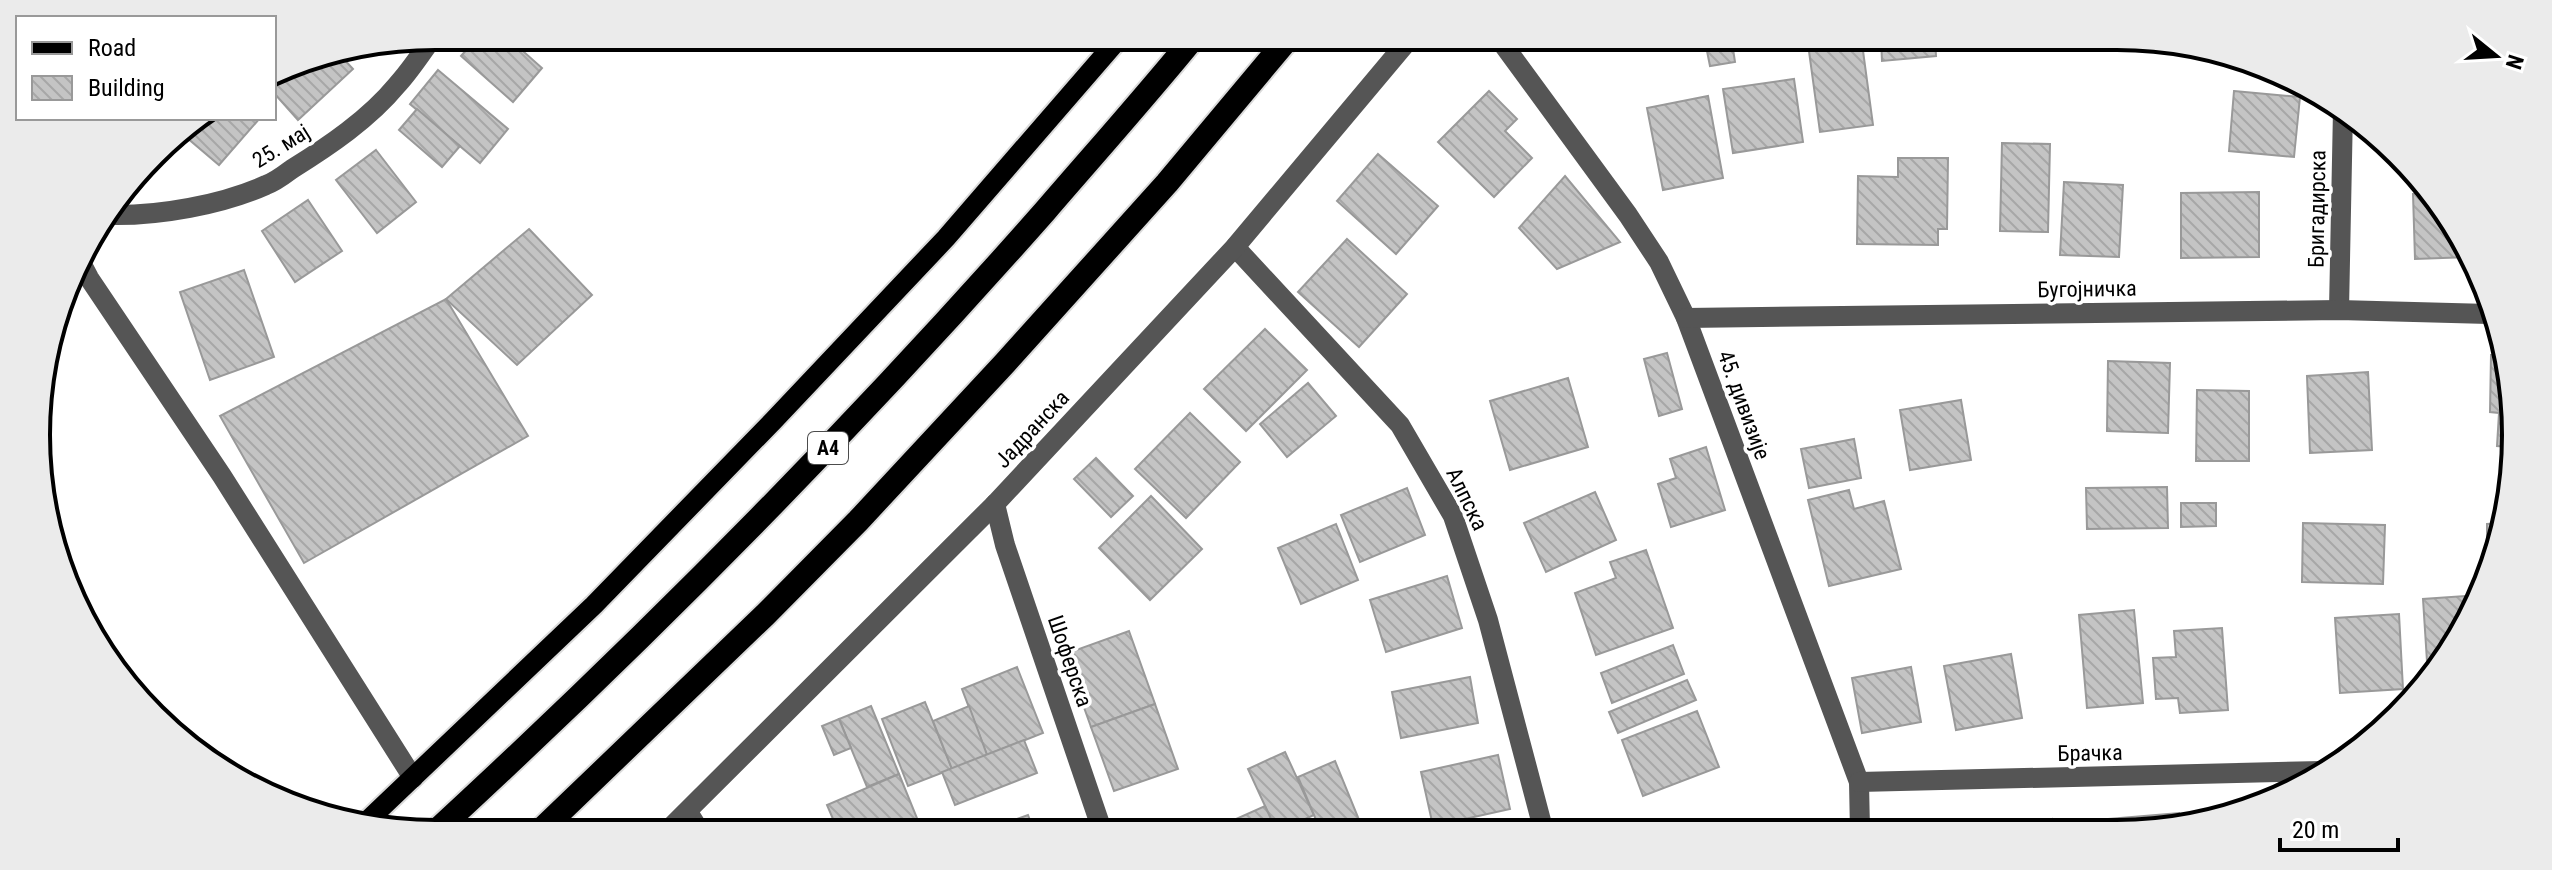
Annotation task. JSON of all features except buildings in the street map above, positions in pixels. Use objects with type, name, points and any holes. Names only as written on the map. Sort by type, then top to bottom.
[{"type":"highway","name":"A4","points":[[448,820],[682,597],[890,383],[1065,188],[1183,50]]},
{"type":"highway","points":[[552,820],[755,625],[858,521],[1167,183],[1278,50]]},
{"type":"main road","points":[[373,815],[594,605],[774,420],[946,238],[1109,50]]},
{"type":"street","name":"25. мај","points":[[119,215],[140,216],[215,201],[268,185],[357,123],[396,87],[423,50]]},
{"type":"street","name":"Јадранска","points":[[679,820],[995,504],[1235,247],[1400,50]]},
{"type":"street","name":"45. дивизије","points":[[1507,50],[1628,215],[1659,262],[1686,318],[1859,782],[1860,820]]},
{"type":"street","name":"Бригадирска","points":[[2339,310],[2343,124]]},
{"type":"street","name":"Алпска","points":[[1235,247],[1400,425],[1453,516],[1488,620],[1541,820]]},
{"type":"street","points":[[86,273],[230,488],[413,778]]},
{"type":"street","name":"Бугојничка","points":[[1686,318],[2339,310],[2483,314]]},
{"type":"street","name":"Шоферска","points":[[995,504],[1005,545],[1099,820]]},
{"type":"street","name":"Брачка","points":[[1859,782],[2303,771]]},
{"type":"street","points":[[688,812],[693,820]]}]
